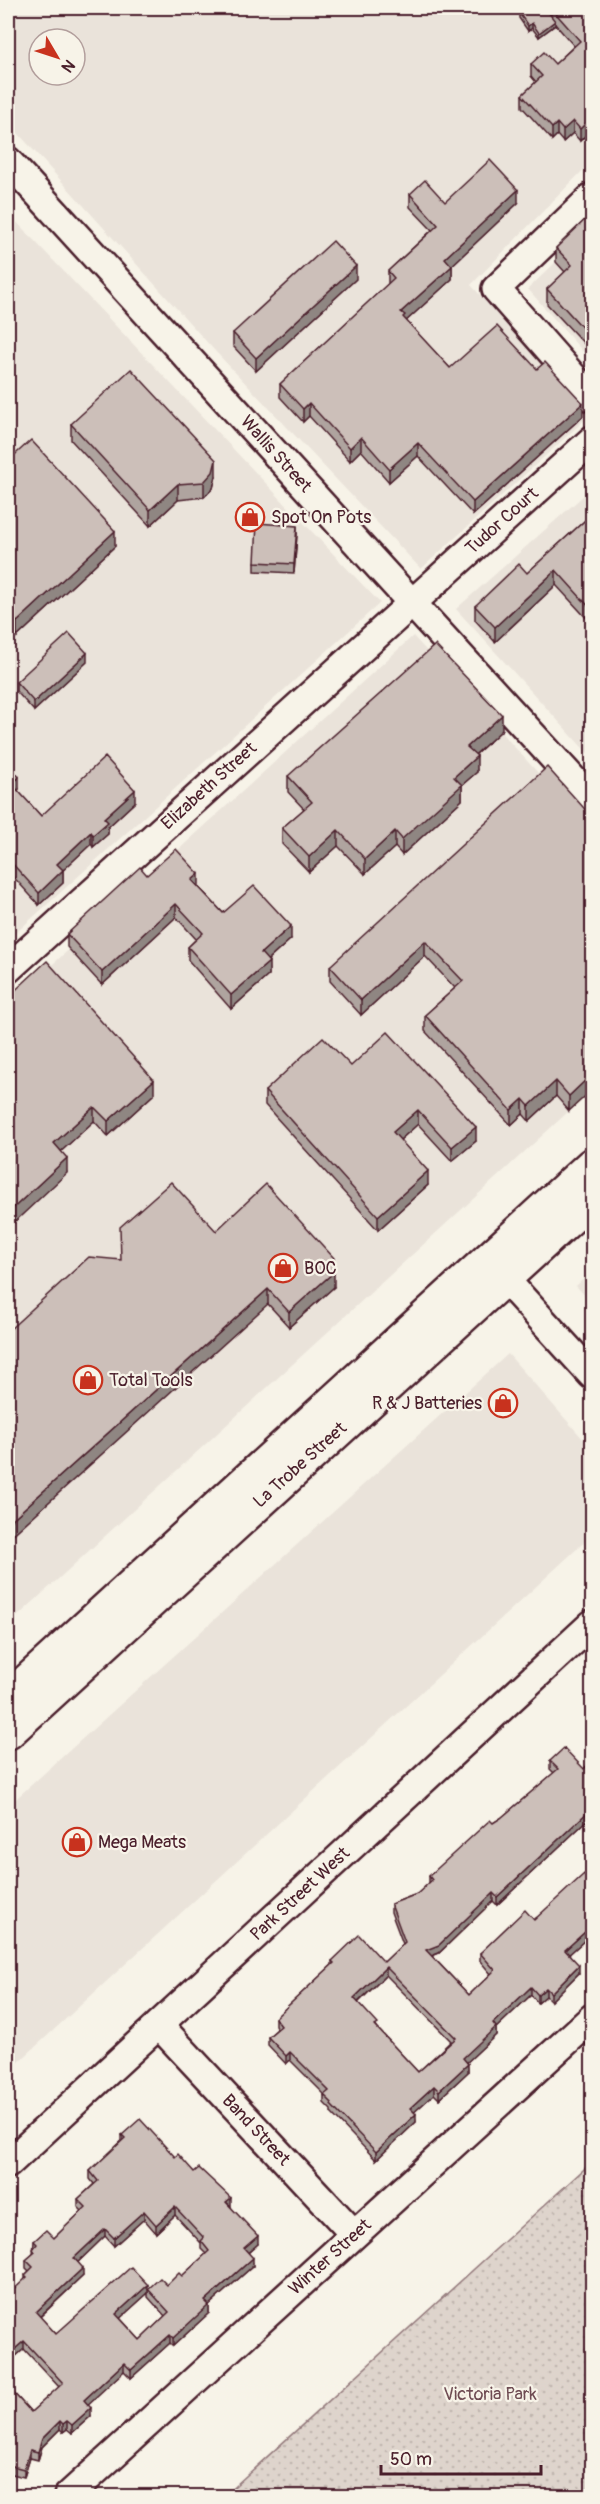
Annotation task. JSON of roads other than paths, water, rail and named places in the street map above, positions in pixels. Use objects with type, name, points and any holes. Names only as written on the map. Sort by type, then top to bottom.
[{"type":"main road","name":"La Trobe Street","points":[[8,1732],[496,1269],[592,1165]]},
{"type":"main road","name":"La Trobe Street","points":[[8,1699],[496,1269],[592,1198]]},
{"type":"street","name":"Wallis Street","points":[[8,161],[592,800]]},
{"type":"street","points":[[592,197],[496,289],[592,398]]},
{"type":"street","name":"Tudor Court","points":[[412,602],[592,440]]},
{"type":"street","name":"Elizabeth Street","points":[[8,969],[412,602]]},
{"type":"street","points":[[496,1269],[592,1375]]},
{"type":"street","name":"Park Street West","points":[[8,2164],[592,1624]]},
{"type":"street","name":"Winter Street","points":[[68,2496],[592,2018]]},
{"type":"street","name":"Band Street","points":[[159,2025],[354,2234]]},
{"type":"place","name":"Spot On Pots","points":[[250,517]]},
{"type":"place","name":"BOC","points":[[283,1268]]},
{"type":"place","name":"Total Tools","points":[[88,1380]]},
{"type":"place","name":"R & J Batteries","points":[[503,1403]]},
{"type":"place","name":"Mega Meats","points":[[77,1842]]},
{"type":"park label","name":"Victoria Park","points":[[490,2394]]}]
